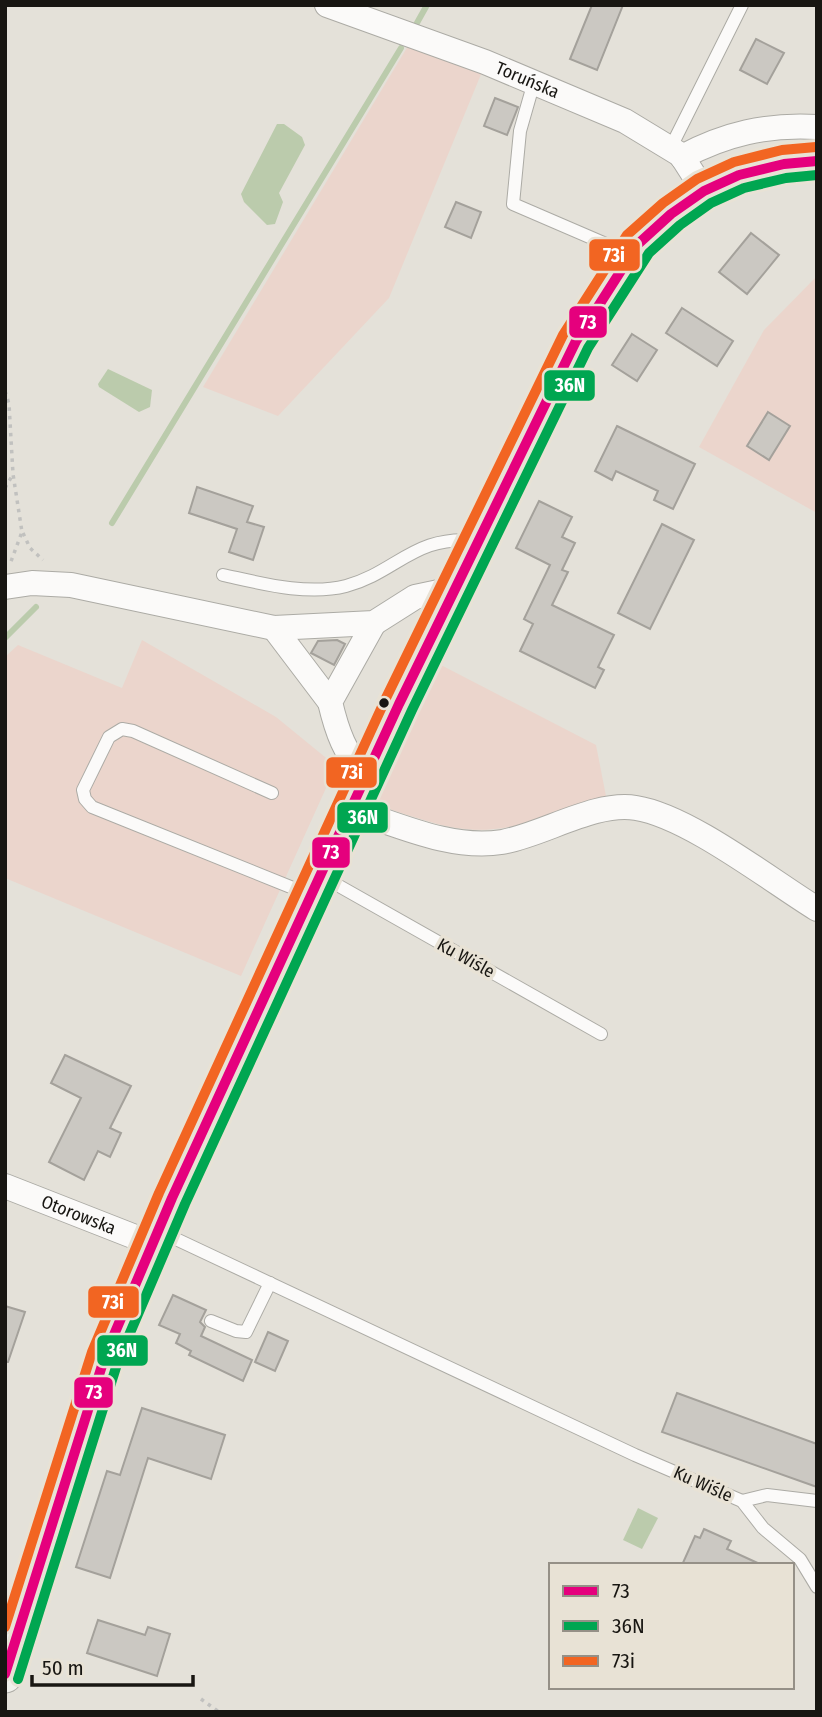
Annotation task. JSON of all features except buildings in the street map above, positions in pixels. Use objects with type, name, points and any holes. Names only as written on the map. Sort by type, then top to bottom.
[{"type":"street","name":"Toruńska","points":[[327,5],[534,82],[625,121],[677,152],[704,191]]},
{"type":"street","points":[[677,152],[725,135],[784,125],[817,127]]},
{"type":"street","points":[[5,1675],[105,1356],[155,1237],[322,889],[366,777],[453,589],[576,341],[631,255],[671,214],[704,191],[763,168],[817,161]]},
{"type":"street","points":[[5,587],[32,583],[71,585],[274,628],[374,623]]},
{"type":"street","points":[[330,702],[374,623],[415,597],[453,589]]},
{"type":"street","points":[[274,628],[330,702],[338,736],[349,758],[366,777]]},
{"type":"street","points":[[352,810],[439,838],[480,843],[521,838],[615,807],[650,811],[682,824],[817,909]]},
{"type":"street","name":"Otorowska","points":[[5,1186],[155,1237]]},
{"type":"lane","points":[[677,152],[742,5]]},
{"type":"lane","points":[[534,82],[520,131],[513,204],[631,255]]},
{"type":"lane","points":[[223,575],[269,585],[340,587],[367,577],[425,546],[454,539],[477,541]]},
{"type":"lane","name":"Ku Wiśle","points":[[272,793],[133,731],[122,729],[109,737],[83,790],[85,799],[92,807],[322,889],[601,1034]]},
{"type":"lane","name":"Ku Wiśle","points":[[155,1237],[270,1283],[635,1455],[742,1501],[763,1528],[800,1559],[817,1587]]},
{"type":"lane","points":[[211,1321],[246,1332],[270,1283]]},
{"type":"lane","points":[[742,1501],[767,1495],[817,1502]]},
{"type":"path","points":[[5,391],[9,404],[13,474],[22,532],[5,574]]},
{"type":"path","points":[[5,488],[13,474]]},
{"type":"path","points":[[201,1699],[219,1712]]},
{"type":"shaded area","points":[[411,41],[484,67],[389,298],[278,416],[203,387]]},
{"type":"shaded area","points":[[277,124],[284,124],[302,137],[305,145],[279,193],[283,202],[275,224],[267,225],[244,202],[241,194]]},
{"type":"shaded area","points":[[817,276],[817,513],[699,447],[764,330]]},
{"type":"shaded area","points":[[108,369],[152,390],[150,407],[139,412],[99,387],[98,384]]},
{"type":"shaded area","points":[[142,640],[276,717],[336,766],[241,976],[5,878],[5,657],[18,645],[122,688]]},
{"type":"shaded area","points":[[439,664],[596,745],[606,796],[590,805],[532,822],[488,830],[450,827],[380,806],[377,794]]},
{"type":"shaded area","points":[[638,1508],[658,1518],[642,1549],[623,1540]]},
{"type":"waterway","points":[[413,30],[427,5]]},
{"type":"waterway","points":[[112,523],[401,48]]},
{"type":"waterway","points":[[5,638],[36,607]]},
{"type":"transit line","name":"73i","points":[[5,1627],[92,1352],[159,1193],[386,698],[563,335],[627,235],[663,203],[697,179],[734,162],[782,150],[816,147]]},
{"type":"transit line","name":"73","points":[[5,1674],[105,1356],[172,1198],[399,704],[576,341],[638,244],[671,214],[704,191],[739,175],[784,164],[817,161]]},
{"type":"transit line","name":"36N","points":[[18,1679],[118,1361],[185,1204],[412,710],[588,348],[649,253],[680,225],[711,203],[744,188],[786,178],[817,175]]}]
